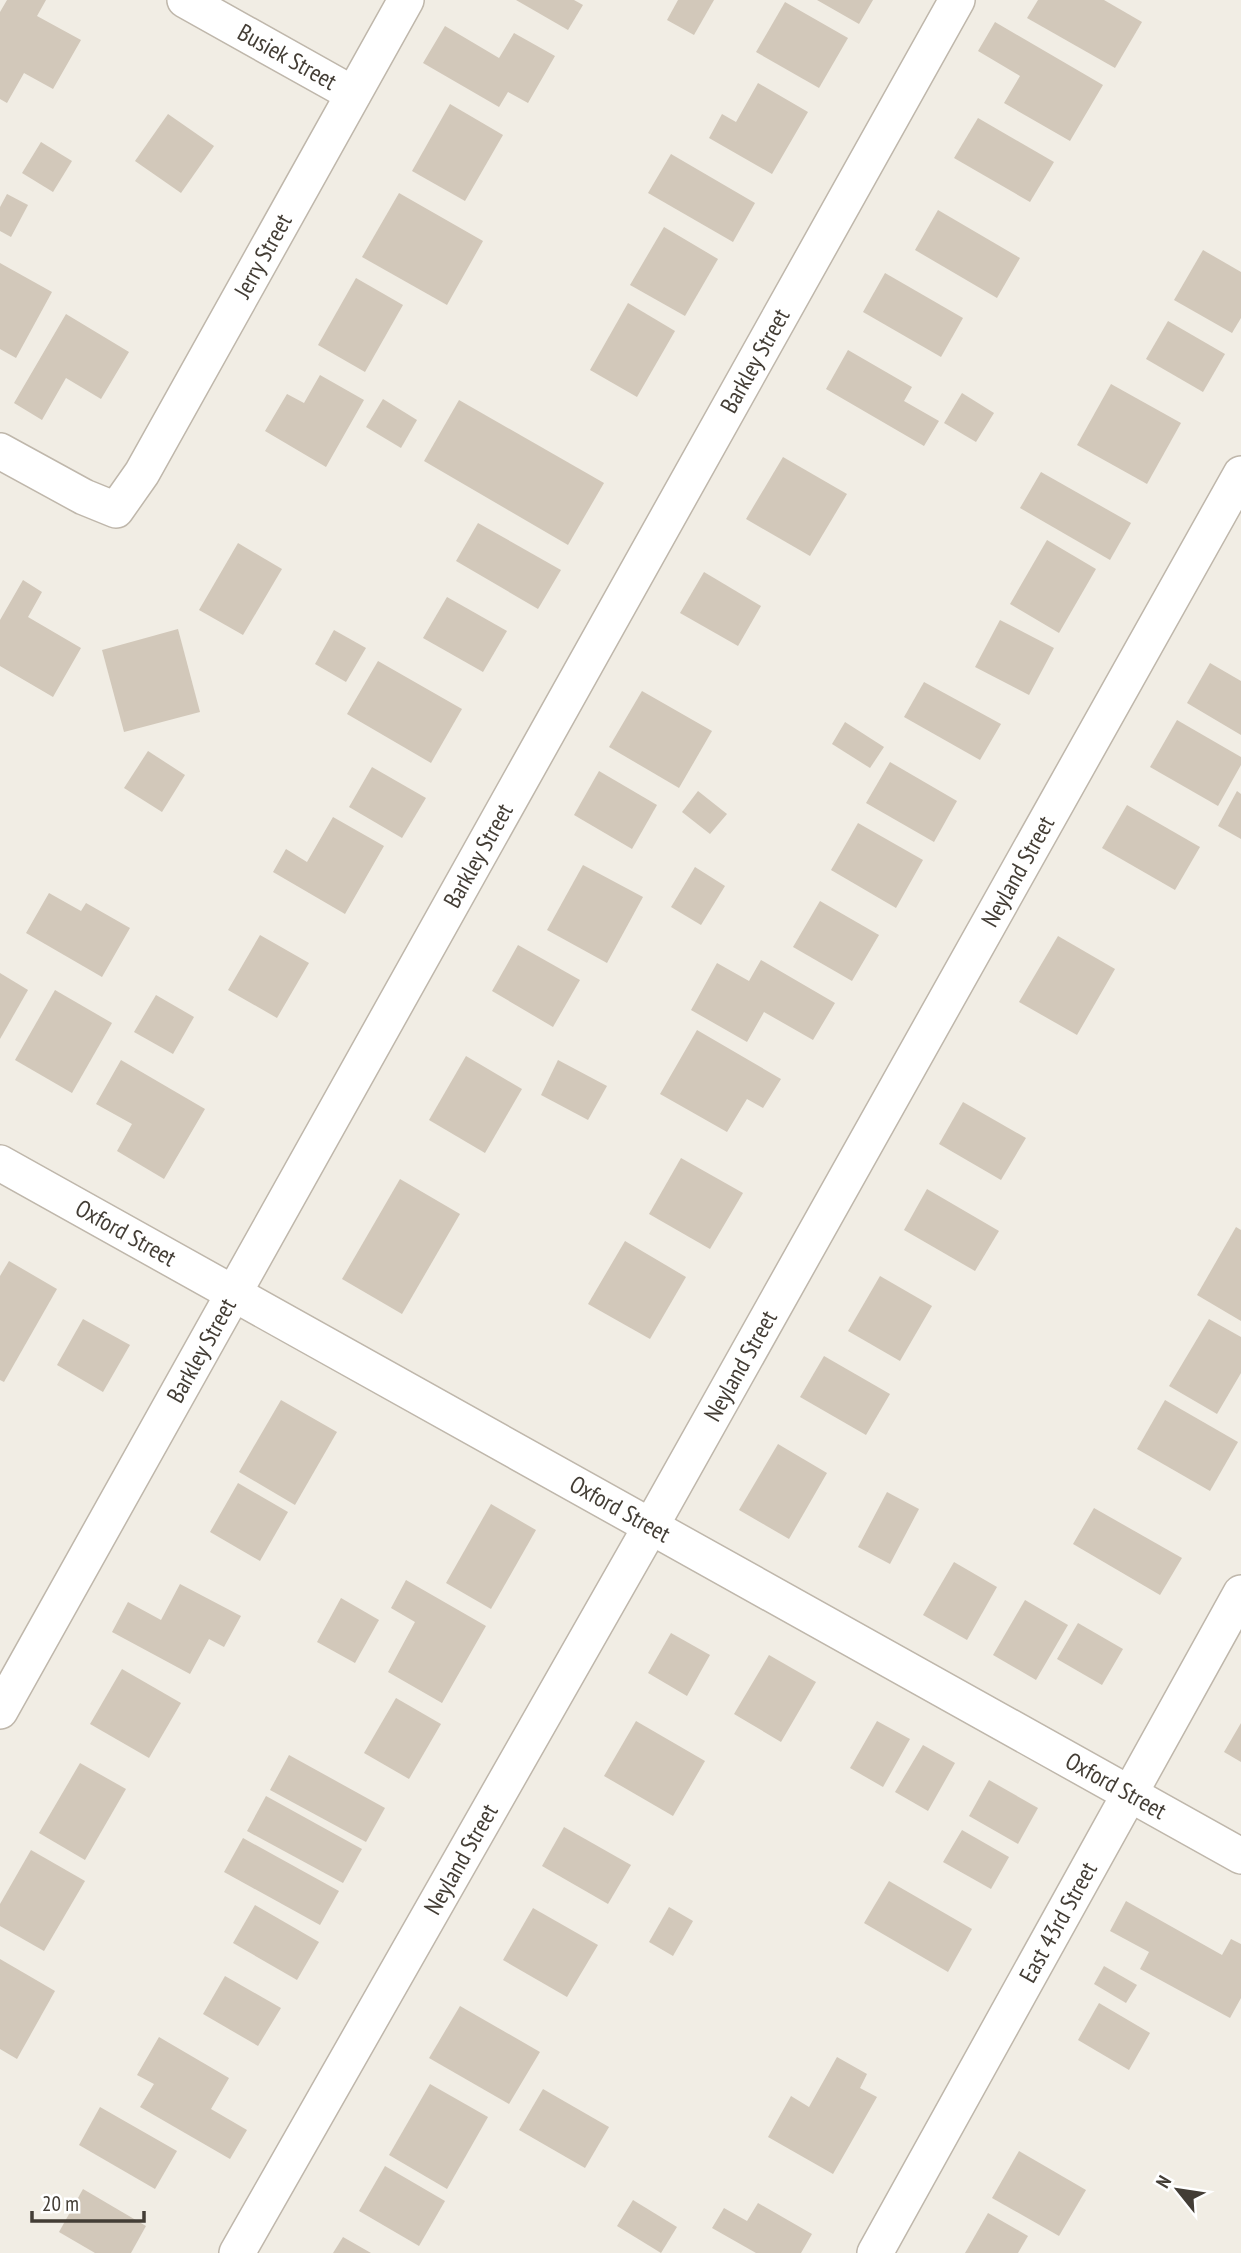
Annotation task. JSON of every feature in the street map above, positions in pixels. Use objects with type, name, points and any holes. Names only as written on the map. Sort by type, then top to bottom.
[{"type":"street","name":"Busiek Street","points":[[185,0],[353,94]]},
{"type":"street","name":"Jerry Street","points":[[0,451],[84,497],[116,510],[142,473],[406,0]]},
{"type":"street","name":"Barkley Street","points":[[0,1711],[957,0]]},
{"type":"street","name":"Neyland Street","points":[[237,2253],[651,1526],[1241,474]]},
{"type":"street","name":"Oxford Street","points":[[0,1163],[1241,1856]]},
{"type":"street","name":"East 43rd Street","points":[[875,2253],[1241,1592]]},
{"type":"building","points":[[7,0],[46,0],[37,16],[81,40],[53,89],[24,73],[7,103],[0,99],[0,12]]},
{"type":"building","points":[[516,0],[574,0],[583,5],[568,30]]},
{"type":"building","points":[[678,0],[714,0],[694,35],[667,20]]},
{"type":"building","points":[[817,0],[873,0],[859,24]]},
{"type":"building","points":[[1038,0],[1104,0],[1142,22],[1115,68],[1027,18]]},
{"type":"building","points":[[785,2],[848,38],[819,88],[756,52]]},
{"type":"building","points":[[995,22],[1103,85],[1070,141],[1004,103],[1020,76],[978,51]]},
{"type":"building","points":[[445,26],[499,58],[514,33],[555,56],[528,103],[508,92],[499,107],[423,63]]},
{"type":"building","points":[[758,83],[808,112],[772,174],[709,138],[722,114],[736,122]]},
{"type":"building","points":[[450,104],[503,135],[465,201],[412,171]]},
{"type":"building","points":[[168,114],[214,146],[181,193],[135,161]]},
{"type":"building","points":[[978,118],[1054,162],[1030,202],[954,158]]},
{"type":"building","points":[[41,142],[72,161],[53,192],[22,173]]},
{"type":"building","points":[[671,154],[755,203],[733,242],[648,193]]},
{"type":"building","points":[[399,193],[483,241],[447,305],[362,257]]},
{"type":"building","points":[[7,194],[28,205],[11,237],[0,231],[0,207]]},
{"type":"building","points":[[938,210],[1020,258],[997,298],[915,250]]},
{"type":"building","points":[[664,227],[718,259],[685,316],[630,285]]},
{"type":"building","points":[[1203,250],[1241,272],[1241,318],[1232,333],[1174,300]]},
{"type":"building","points":[[0,263],[52,292],[16,358],[0,349]]},
{"type":"building","points":[[885,273],[963,318],[941,357],[863,312]]},
{"type":"building","points":[[356,278],[403,305],[365,372],[318,345]]},
{"type":"building","points":[[628,303],[675,331],[637,397],[590,370]]},
{"type":"building","points":[[66,314],[129,352],[101,399],[66,378],[42,420],[14,403]]},
{"type":"building","points":[[1168,321],[1225,354],[1203,392],[1146,359]]},
{"type":"building","points":[[848,350],[912,387],[904,401],[939,421],[924,446],[826,389]]},
{"type":"building","points":[[320,375],[364,400],[326,467],[265,431],[287,394],[304,403]]},
{"type":"building","points":[[1111,384],[1181,423],[1147,484],[1077,445]]},
{"type":"building","points":[[962,393],[994,413],[976,442],[944,423]]},
{"type":"building","points":[[383,399],[417,420],[401,448],[366,427]]},
{"type":"building","points":[[459,400],[604,483],[568,545],[424,461]]},
{"type":"building","points":[[783,457],[847,494],[810,556],[746,519]]},
{"type":"building","points":[[1041,472],[1131,523],[1110,560],[1020,508]]},
{"type":"building","points":[[478,523],[561,570],[538,609],[456,561]]},
{"type":"building","points":[[1047,540],[1096,569],[1059,633],[1010,604]]},
{"type":"building","points":[[238,543],[282,569],[243,635],[199,610]]},
{"type":"building","points":[[704,572],[761,606],[738,646],[680,613]]},
{"type":"building","points":[[23,580],[42,592],[28,617],[81,648],[53,697],[0,666],[0,620]]},
{"type":"building","points":[[447,597],[507,631],[483,672],[423,638]]},
{"type":"building","points":[[1000,620],[1054,648],[1029,695],[975,667]]},
{"type":"building","points":[[178,629],[200,712],[124,732],[102,650]]},
{"type":"building","points":[[334,630],[366,648],[346,682],[315,664]]},
{"type":"building","points":[[378,661],[462,709],[431,763],[347,714]]},
{"type":"building","points":[[1210,663],[1241,681],[1241,735],[1187,703]]},
{"type":"building","points":[[924,682],[1001,724],[980,760],[904,717]]},
{"type":"building","points":[[642,691],[712,731],[679,788],[609,747]]},
{"type":"building","points":[[1177,720],[1241,757],[1241,765],[1218,806],[1150,767]]},
{"type":"building","points":[[845,722],[884,747],[870,768],[832,744]]},
{"type":"building","points":[[148,751],[185,775],[162,812],[124,788]]},
{"type":"building","points":[[890,762],[957,801],[934,842],[866,803]]},
{"type":"building","points":[[372,767],[426,798],[402,838],[349,807]]},
{"type":"building","points":[[599,771],[657,805],[632,849],[574,815]]},
{"type":"building","points":[[698,791],[727,814],[710,834],[682,812]]},
{"type":"building","points":[[1237,791],[1241,794],[1241,839],[1218,826]]},
{"type":"building","points":[[1127,805],[1200,847],[1175,890],[1102,848]]},
{"type":"building","points":[[333,817],[384,846],[345,914],[273,872],[286,849],[307,862]]},
{"type":"building","points":[[858,823],[923,860],[896,908],[831,870]]},
{"type":"building","points":[[583,865],[643,897],[607,963],[547,930]]},
{"type":"building","points":[[695,867],[725,886],[701,925],[671,907]]},
{"type":"building","points":[[49,893],[81,911],[86,903],[130,928],[102,977],[26,933]]},
{"type":"building","points":[[820,901],[879,935],[852,981],[793,947]]},
{"type":"building","points":[[260,935],[309,963],[277,1018],[228,990]]},
{"type":"building","points":[[1058,936],[1115,969],[1077,1035],[1019,1002]]},
{"type":"building","points":[[518,945],[580,980],[553,1027],[492,991]]},
{"type":"building","points":[[761,960],[835,1003],[813,1040],[764,1012],[747,1042],[691,1010],[717,963],[749,981]]},
{"type":"building","points":[[0,973],[28,990],[0,1039]]},
{"type":"building","points":[[55,990],[112,1023],[72,1093],[15,1060]]},
{"type":"building","points":[[156,995],[194,1017],[173,1054],[134,1032]]},
{"type":"building","points":[[697,1030],[781,1079],[763,1108],[747,1099],[727,1132],[660,1094]]},
{"type":"building","points":[[466,1056],[522,1089],[485,1153],[429,1120]]},
{"type":"building","points":[[121,1060],[205,1109],[164,1179],[117,1151],[132,1124],[96,1104]]},
{"type":"building","points":[[558,1060],[607,1086],[588,1120],[541,1095]]},
{"type":"building","points":[[963,1102],[1026,1138],[1001,1180],[939,1144]]},
{"type":"building","points":[[681,1158],[743,1193],[710,1249],[649,1214]]},
{"type":"building","points":[[400,1179],[460,1214],[402,1314],[342,1279]]},
{"type":"building","points":[[927,1189],[999,1231],[975,1271],[904,1230]]},
{"type":"building","points":[[1236,1227],[1241,1230],[1241,1321],[1197,1295]]},
{"type":"building","points":[[625,1241],[686,1277],[650,1339],[588,1304]]},
{"type":"building","points":[[9,1261],[57,1289],[4,1382],[0,1380],[0,1276]]},
{"type":"building","points":[[880,1276],[932,1306],[900,1361],[848,1331]]},
{"type":"building","points":[[83,1319],[130,1345],[103,1392],[57,1365]]},
{"type":"building","points":[[1209,1319],[1241,1337],[1241,1373],[1217,1414],[1169,1386]]},
{"type":"building","points":[[824,1356],[890,1394],[866,1435],[800,1397]]},
{"type":"building","points":[[281,1400],[337,1432],[295,1505],[239,1472]]},
{"type":"building","points":[[1165,1400],[1238,1442],[1210,1491],[1137,1449]]},
{"type":"building","points":[[778,1444],[827,1473],[789,1539],[739,1510]]},
{"type":"building","points":[[238,1483],[288,1512],[260,1561],[210,1532]]},
{"type":"building","points":[[887,1492],[919,1509],[890,1564],[858,1547]]},
{"type":"building","points":[[491,1504],[536,1530],[491,1609],[446,1583]]},
{"type":"building","points":[[1094,1508],[1182,1558],[1160,1595],[1073,1544]]},
{"type":"building","points":[[954,1562],[997,1587],[967,1640],[923,1615]]},
{"type":"building","points":[[406,1580],[486,1626],[442,1703],[388,1672],[415,1622],[391,1608]]},
{"type":"building","points":[[180,1584],[241,1616],[224,1647],[209,1639],[190,1674],[112,1632],[128,1602],[161,1620]]},
{"type":"building","points":[[341,1598],[379,1620],[355,1663],[317,1642]]},
{"type":"building","points":[[1025,1600],[1068,1625],[1036,1680],[993,1655]]},
{"type":"building","points":[[1078,1623],[1123,1649],[1102,1685],[1057,1659]]},
{"type":"building","points":[[671,1633],[710,1655],[687,1696],[648,1673]]},
{"type":"building","points":[[769,1655],[816,1682],[781,1742],[734,1714]]},
{"type":"building","points":[[122,1669],[181,1703],[149,1758],[90,1724]]},
{"type":"building","points":[[396,1698],[441,1724],[409,1779],[364,1753]]},
{"type":"building","points":[[636,1721],[705,1761],[673,1816],[604,1776]]},
{"type":"building","points":[[877,1721],[910,1739],[883,1787],[850,1768]]},
{"type":"building","points":[[1241,1723],[1241,1762],[1224,1752]]},
{"type":"building","points":[[923,1745],[955,1763],[928,1811],[895,1792]]},
{"type":"building","points":[[289,1755],[385,1808],[366,1842],[270,1790]]},
{"type":"building","points":[[80,1763],[126,1789],[85,1860],[39,1833]]},
{"type":"building","points":[[989,1780],[1038,1808],[1018,1844],[969,1816]]},
{"type":"building","points":[[266,1796],[362,1849],[343,1883],[247,1831]]},
{"type":"building","points":[[564,1827],[631,1865],[608,1904],[542,1866]]},
{"type":"building","points":[[962,1830],[1009,1857],[991,1889],[943,1862]]},
{"type":"building","points":[[243,1838],[339,1891],[320,1925],[224,1872]]},
{"type":"building","points":[[31,1850],[85,1881],[44,1951],[0,1926],[0,1904]]},
{"type":"building","points":[[889,1881],[972,1929],[948,1972],[864,1923]]},
{"type":"building","points":[[1126,1901],[1222,1955],[1231,1939],[1241,1944],[1241,1998],[1230,2018],[1140,1969],[1149,1952],[1110,1931]]},
{"type":"building","points":[[255,1905],[319,1942],[297,1980],[233,1943]]},
{"type":"building","points":[[669,1907],[693,1921],[673,1956],[649,1942]]},
{"type":"building","points":[[533,1908],[598,1945],[567,1997],[503,1960]]},
{"type":"building","points":[[0,1959],[55,1991],[17,2059],[0,2049]]},
{"type":"building","points":[[1104,1966],[1137,1985],[1126,2003],[1094,1984]]},
{"type":"building","points":[[225,1976],[281,2008],[258,2046],[203,2014]]},
{"type":"building","points":[[1099,2003],[1150,2033],[1129,2070],[1078,2040]]},
{"type":"building","points":[[460,2006],[540,2052],[509,2104],[429,2058]]},
{"type":"building","points":[[159,2037],[229,2078],[211,2109],[247,2130],[230,2159],[140,2107],[154,2084],[137,2075]]},
{"type":"building","points":[[837,2057],[867,2074],[860,2088],[877,2097],[833,2174],[768,2137],[791,2096],[809,2107]]},
{"type":"building","points":[[430,2084],[488,2117],[447,2189],[389,2155]]},
{"type":"building","points":[[543,2089],[609,2127],[585,2168],[519,2130]]},
{"type":"building","points":[[100,2107],[177,2151],[155,2189],[79,2145]]},
{"type":"building","points":[[1019,2151],[1086,2190],[1059,2236],[992,2198]]},
{"type":"building","points":[[385,2166],[445,2201],[419,2246],[359,2211]]},
{"type":"building","points":[[83,2189],[146,2226],[131,2253],[95,2253],[59,2232]]},
{"type":"building","points":[[633,2200],[677,2227],[661,2253],[617,2226]]},
{"type":"building","points":[[758,2203],[812,2234],[801,2253],[756,2253],[712,2228],[724,2208],[747,2221]]},
{"type":"building","points":[[988,2213],[1028,2236],[1018,2253],[965,2253]]},
{"type":"building","points":[[343,2237],[371,2253],[333,2253]]}]
